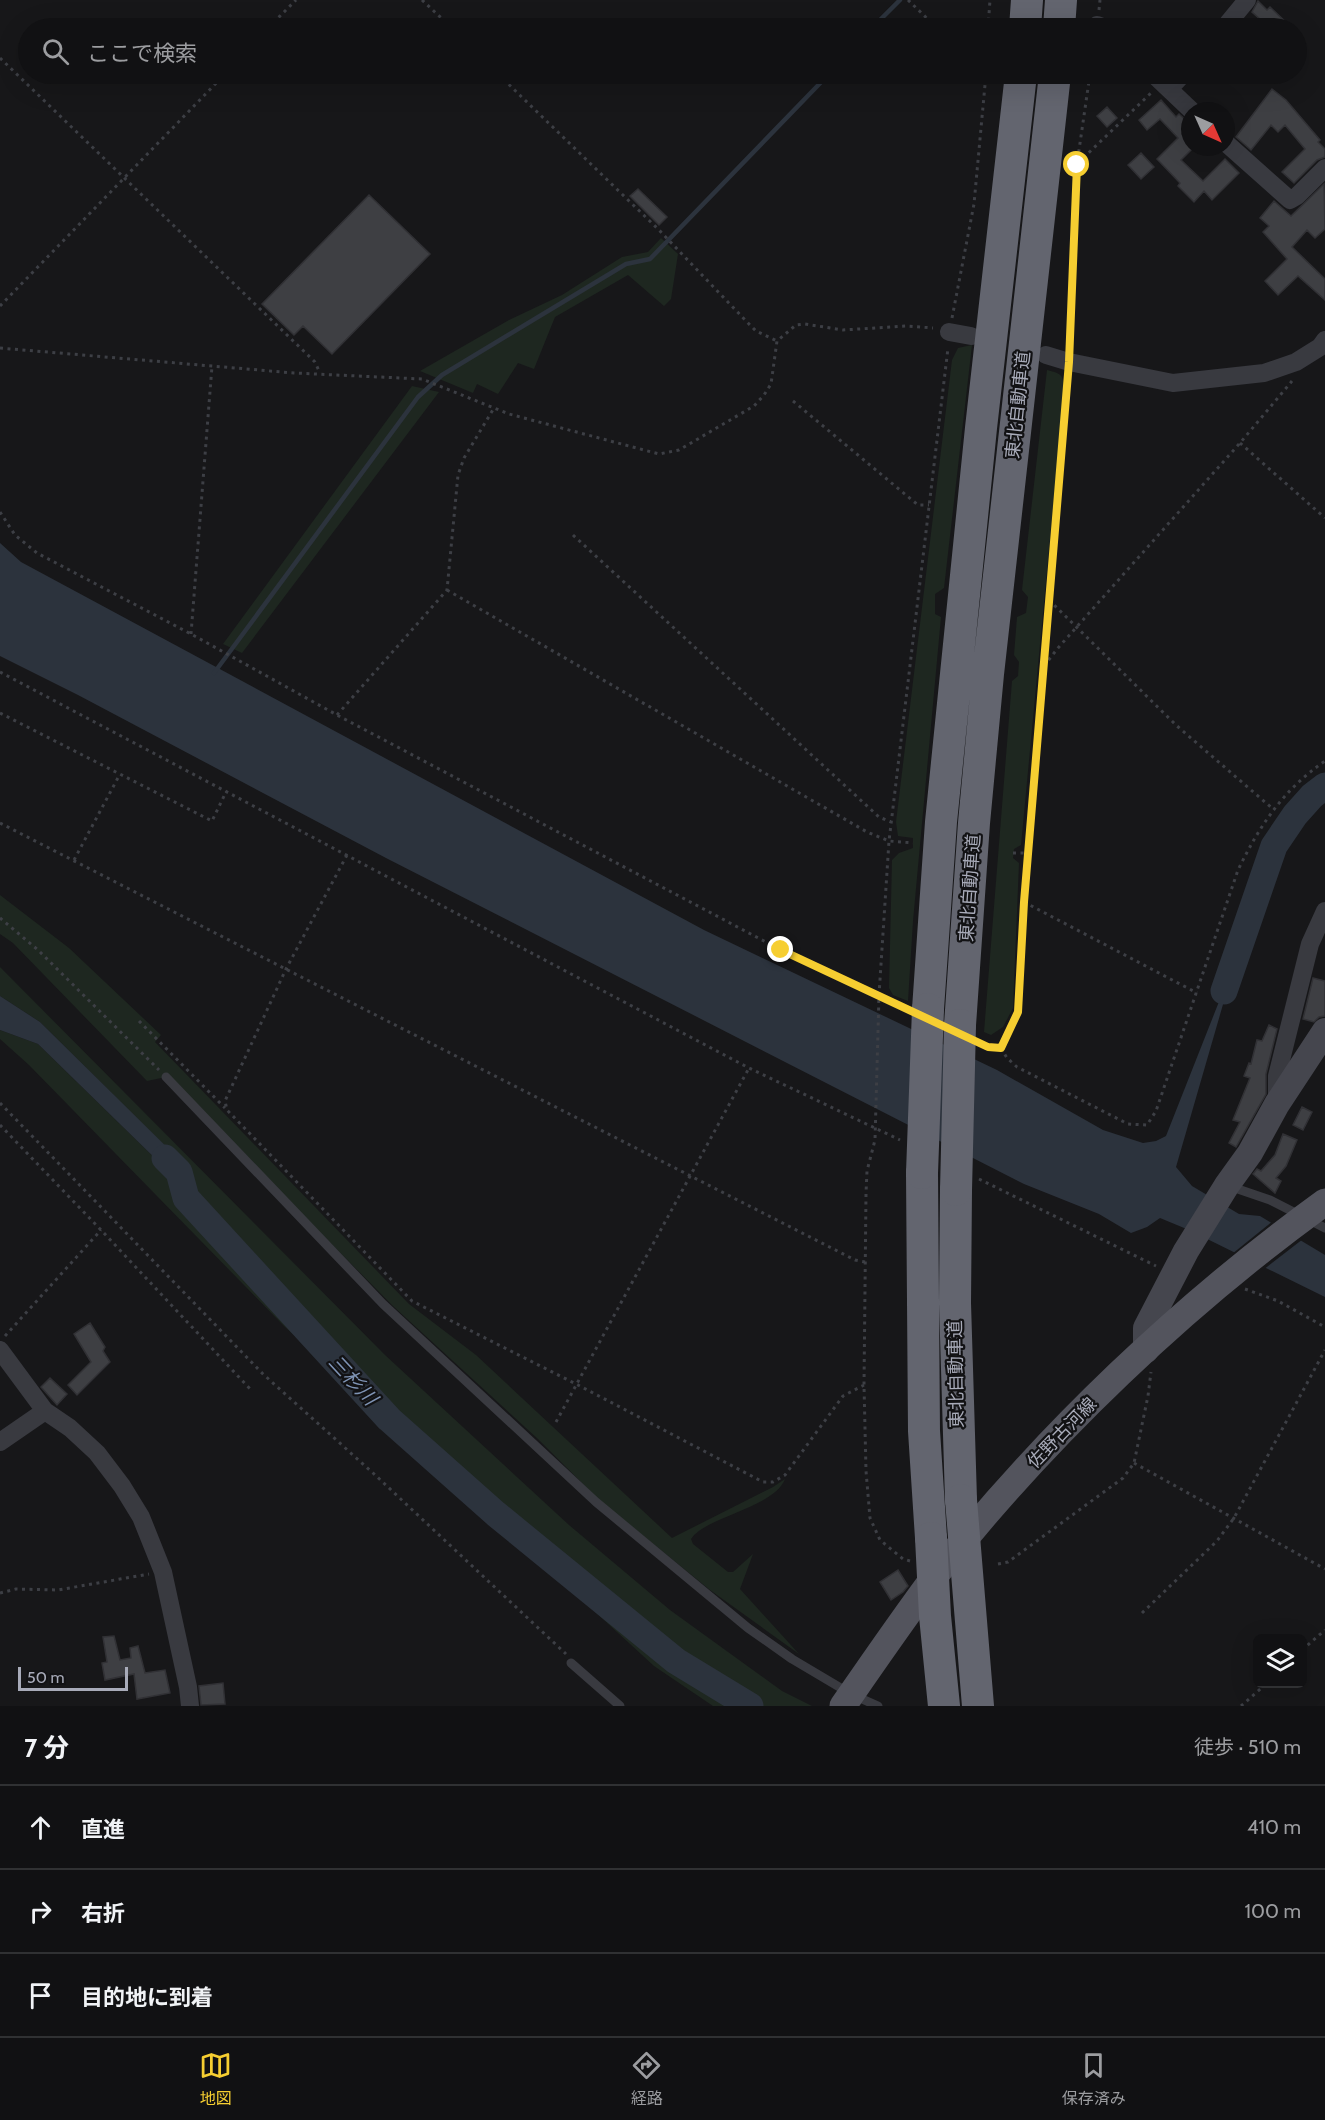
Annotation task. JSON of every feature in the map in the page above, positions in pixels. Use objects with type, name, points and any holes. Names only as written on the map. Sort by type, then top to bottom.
[{"type":"highway","points":[[1026,18],[1028,0]]},
{"type":"highway","points":[[1060,18],[1061,0]]},
{"type":"highway","name":"東北自動車道","points":[[944,1706],[935,1616],[924,1431],[919,1009],[1020,84]]},
{"type":"highway","name":"東北自動車道","points":[[978,1706],[961,1500],[955,1303],[969,1034],[974,823],[988,674],[1054,84]]},
{"type":"main road","name":"佐野古河線","points":[[848,1699],[902,1620],[940,1571],[1028,1468],[1146,1350],[1229,1276],[1312,1218]]},
{"type":"street","points":[[1232,18],[1247,0]]},
{"type":"street","points":[[1165,84],[1183,102]]},
{"type":"street","points":[[1235,151],[1290,200],[1325,168]]},
{"type":"street","points":[[950,332],[971,336]]},
{"type":"street","points":[[1046,355],[1069,362],[1173,383],[1264,373],[1296,362],[1320,347],[1325,340]]},
{"type":"street","points":[[1277,1104],[1277,1076],[1310,944],[1325,911]]},
{"type":"street","points":[[1146,1350],[1146,1328],[1195,1236],[1250,1153],[1277,1104],[1325,1031]]},
{"type":"street","points":[[0,1350],[45,1411],[70,1428],[97,1453],[122,1486],[141,1517],[163,1572],[188,1687],[189,1706]]},
{"type":"street","points":[[0,1442],[45,1411]]},
{"type":"lane","points":[[166,1077],[383,1304],[596,1502],[748,1628],[848,1699],[878,1706]]},
{"type":"lane","points":[[1227,1185],[1312,1218]]},
{"type":"lane","points":[[571,1663],[620,1706]]},
{"type":"path","points":[[278,18],[296,0]]},
{"type":"path","points":[[422,0],[441,18]]},
{"type":"path","points":[[908,0],[927,18]]},
{"type":"path","points":[[989,18],[990,0]]},
{"type":"path","points":[[0,58],[18,75]]},
{"type":"path","points":[[27,84],[315,362],[320,373]]},
{"type":"path","points":[[0,306],[215,84]]},
{"type":"path","points":[[508,84],[659,230],[756,331],[777,341]]},
{"type":"path","points":[[940,1571],[903,1559],[880,1540],[870,1518],[866,1471],[864,1385],[866,1193],[867,1171],[875,1140],[879,995],[891,822],[950,332],[974,204],[985,84]]},
{"type":"path","points":[[1001,1048],[1018,1012],[1024,902],[1069,362],[1077,165],[1089,84]]},
{"type":"path","points":[[1077,165],[1159,84]]},
{"type":"path","points":[[0,348],[212,366],[422,380],[440,385],[509,414],[659,454],[679,450],[754,406],[771,384],[777,341],[796,325],[805,324],[843,330],[906,326],[935,328],[950,332]]},
{"type":"path","points":[[1044,667],[1291,383],[1296,370],[1296,362]]},
{"type":"path","points":[[191,634],[212,366]]},
{"type":"path","points":[[793,401],[918,505],[929,505]]},
{"type":"path","points":[[337,715],[447,591],[458,475],[464,458],[494,408]]},
{"type":"path","points":[[1240,443],[1325,518]]},
{"type":"path","points":[[0,512],[15,535],[38,553],[337,715],[781,950],[879,995],[919,1009]]},
{"type":"path","points":[[573,535],[879,817],[891,822]]},
{"type":"path","points":[[447,591],[867,832],[889,841],[913,843]]},
{"type":"path","points":[[1049,600],[1177,726],[1273,809]]},
{"type":"path","points":[[0,672],[749,1068],[906,1143]]},
{"type":"path","points":[[0,713],[212,821],[226,792]]},
{"type":"path","points":[[1001,1048],[1007,1058],[1017,1067],[1128,1124],[1147,1125],[1156,1111],[1238,870],[1253,840],[1273,809],[1291,788],[1325,761]]},
{"type":"path","points":[[74,860],[120,774]]},
{"type":"path","points":[[0,823],[689,1176],[855,1260],[865,1262]]},
{"type":"path","points":[[1013,853],[1028,853]]},
{"type":"path","points":[[227,1110],[225,1101],[286,969],[347,855]]},
{"type":"path","points":[[1024,902],[1197,993]]},
{"type":"path","points":[[0,918],[39,950],[166,1077]]},
{"type":"path","points":[[139,1021],[412,1301],[763,1482],[773,1482],[785,1475],[843,1396],[864,1385]]},
{"type":"path","points":[[969,1034],[988,1047],[1001,1048]]},
{"type":"path","points":[[556,1422],[749,1068]]},
{"type":"path","points":[[0,1103],[263,1374],[564,1651],[571,1663]]},
{"type":"path","points":[[0,1125],[102,1230],[250,1390]]},
{"type":"path","points":[[963,1182],[1174,1275]]},
{"type":"path","points":[[0,1342],[102,1230]]},
{"type":"path","points":[[1229,1276],[1249,1291],[1278,1301],[1325,1327]]},
{"type":"path","points":[[998,1564],[1008,1562],[1123,1478],[1134,1463],[1149,1396],[1151,1371],[1146,1350]]},
{"type":"path","points":[[1142,1613],[1217,1541],[1234,1518],[1325,1350]]},
{"type":"path","points":[[1134,1463],[1325,1569]]},
{"type":"path","points":[[0,1593],[16,1589],[58,1590],[163,1572]]},
{"type":"path","points":[[1307,1646],[1325,1630]]},
{"type":"path","points":[[1241,1706],[1261,1688]]},
{"type":"shaded area","points":[[661,238],[678,254],[671,299],[664,306],[628,275],[555,317],[534,369],[518,363],[498,394],[477,384],[473,393],[420,371],[509,320],[562,295],[622,257],[648,252]]},
{"type":"shaded area","points":[[972,345],[944,588],[935,594],[935,614],[941,617],[913,921],[908,1001],[893,995],[889,988],[892,860],[899,853],[913,848],[913,838],[898,836],[896,822],[952,360],[958,348]]},
{"type":"shaded area","points":[[1047,370],[1061,376],[1064,391],[1021,845],[1014,849],[1013,858],[1019,863],[1013,1008],[1003,1027],[991,1035],[984,1032],[1012,681],[1018,676],[1019,662],[1014,655],[1017,617],[1026,613],[1028,597],[1022,590]]},
{"type":"shaded area","points":[[412,386],[439,392],[242,653],[223,644]]},
{"type":"shaded area","points":[[0,543],[21,562],[704,930],[997,1070],[1103,1130],[1143,1143],[1156,1141],[1166,1136],[1237,956],[1176,1167],[1192,1186],[1239,1214],[1260,1216],[1325,1255],[1325,1297],[1160,1218],[1147,1227],[1131,1233],[1099,1214],[1024,1184],[386,858],[0,656]]},
{"type":"shaded area","points":[[0,895],[69,948],[161,1035],[155,1042],[409,1304],[476,1355],[672,1538],[785,1479],[768,1497],[710,1524],[691,1539],[693,1544],[728,1572],[733,1572],[753,1554],[740,1589],[799,1654],[710,1590],[598,1499],[538,1439],[393,1306],[166,1077],[147,1081],[13,943],[0,934]]},
{"type":"shaded area","points":[[0,967],[385,1355],[569,1525],[670,1610],[782,1691],[812,1706],[713,1706],[654,1666],[284,1326],[29,1065],[0,1039],[0,1030],[38,1044],[166,1169],[185,1191],[193,1193],[186,1167],[40,1022],[0,996]]},
{"type":"shaded area","points":[[0,996],[40,1022],[187,1167],[193,1194],[185,1191],[166,1169],[38,1044],[0,1030]]},
{"type":"pier","points":[[1273,1221],[1303,1239],[1263,1270],[1232,1254]]},
{"type":"building","points":[[1258,1],[1267,10],[1270,7],[1282,18],[1259,18],[1252,12]]},
{"type":"building","points":[[1272,89],[1286,100],[1325,149],[1325,157],[1317,160],[1294,183],[1282,172],[1305,149],[1285,125],[1278,132],[1271,125],[1251,150],[1236,137]]},
{"type":"building","points":[[1161,100],[1176,117],[1179,114],[1181,116],[1181,156],[1185,156],[1181,160],[1203,181],[1225,159],[1239,173],[1212,200],[1204,191],[1194,202],[1157,159],[1178,138],[1160,119],[1147,130],[1139,120]]},
{"type":"building","points":[[1107,107],[1117,118],[1107,127],[1097,116]]},
{"type":"building","points":[[1141,153],[1154,167],[1141,179],[1128,165]]},
{"type":"building","points":[[1324,184],[1325,229],[1315,238],[1307,230],[1292,247],[1325,279],[1325,300],[1298,276],[1278,295],[1265,281],[1287,259],[1263,232],[1269,226],[1260,218],[1274,201],[1291,216]]},
{"type":"building","points":[[638,189],[667,217],[659,225],[630,196]]},
{"type":"building","points":[[369,195],[430,254],[332,354],[303,326],[294,335],[262,304]]},
{"type":"building","points":[[1313,978],[1325,981],[1325,1016],[1319,1017],[1314,1022],[1303,1019]]},
{"type":"building","points":[[1269,1025],[1277,1029],[1266,1074],[1266,1094],[1236,1147],[1229,1143],[1240,1122],[1233,1120],[1250,1078],[1244,1076],[1249,1063],[1251,1064],[1257,1040],[1262,1041]]},
{"type":"building","points":[[1302,1107],[1312,1112],[1303,1130],[1293,1125]]},
{"type":"building","points":[[1283,1134],[1297,1140],[1286,1166],[1276,1178],[1281,1181],[1275,1193],[1253,1174],[1257,1169],[1261,1171],[1275,1155]]},
{"type":"building","points":[[90,1323],[105,1347],[103,1351],[110,1362],[77,1395],[68,1385],[91,1362],[74,1334]]},
{"type":"building","points":[[50,1378],[67,1394],[57,1405],[41,1387]]},
{"type":"building","points":[[898,1570],[908,1586],[891,1600],[880,1582]]},
{"type":"building","points":[[114,1636],[120,1660],[131,1658],[130,1648],[138,1646],[145,1673],[165,1670],[170,1693],[137,1699],[134,1674],[105,1680],[102,1663],[107,1662],[103,1637]]},
{"type":"building","points":[[223,1683],[225,1704],[201,1705],[199,1686]]},
{"type":"waterway","points":[[882,18],[900,0]]},
{"type":"waterway","points":[[214,673],[418,397],[442,375],[626,264],[650,259],[819,84]]},
{"type":"waterway","points":[[1224,991],[1274,846],[1295,815],[1312,796],[1325,786]]},
{"type":"waterway","name":"三杉川","points":[[165,1158],[179,1172],[186,1198],[389,1419],[496,1514],[676,1661],[750,1706]]},
{"type":"route","points":[[781,950],[988,1047],[1001,1048],[1018,1012],[1024,902],[1069,362],[1077,165]]}]
